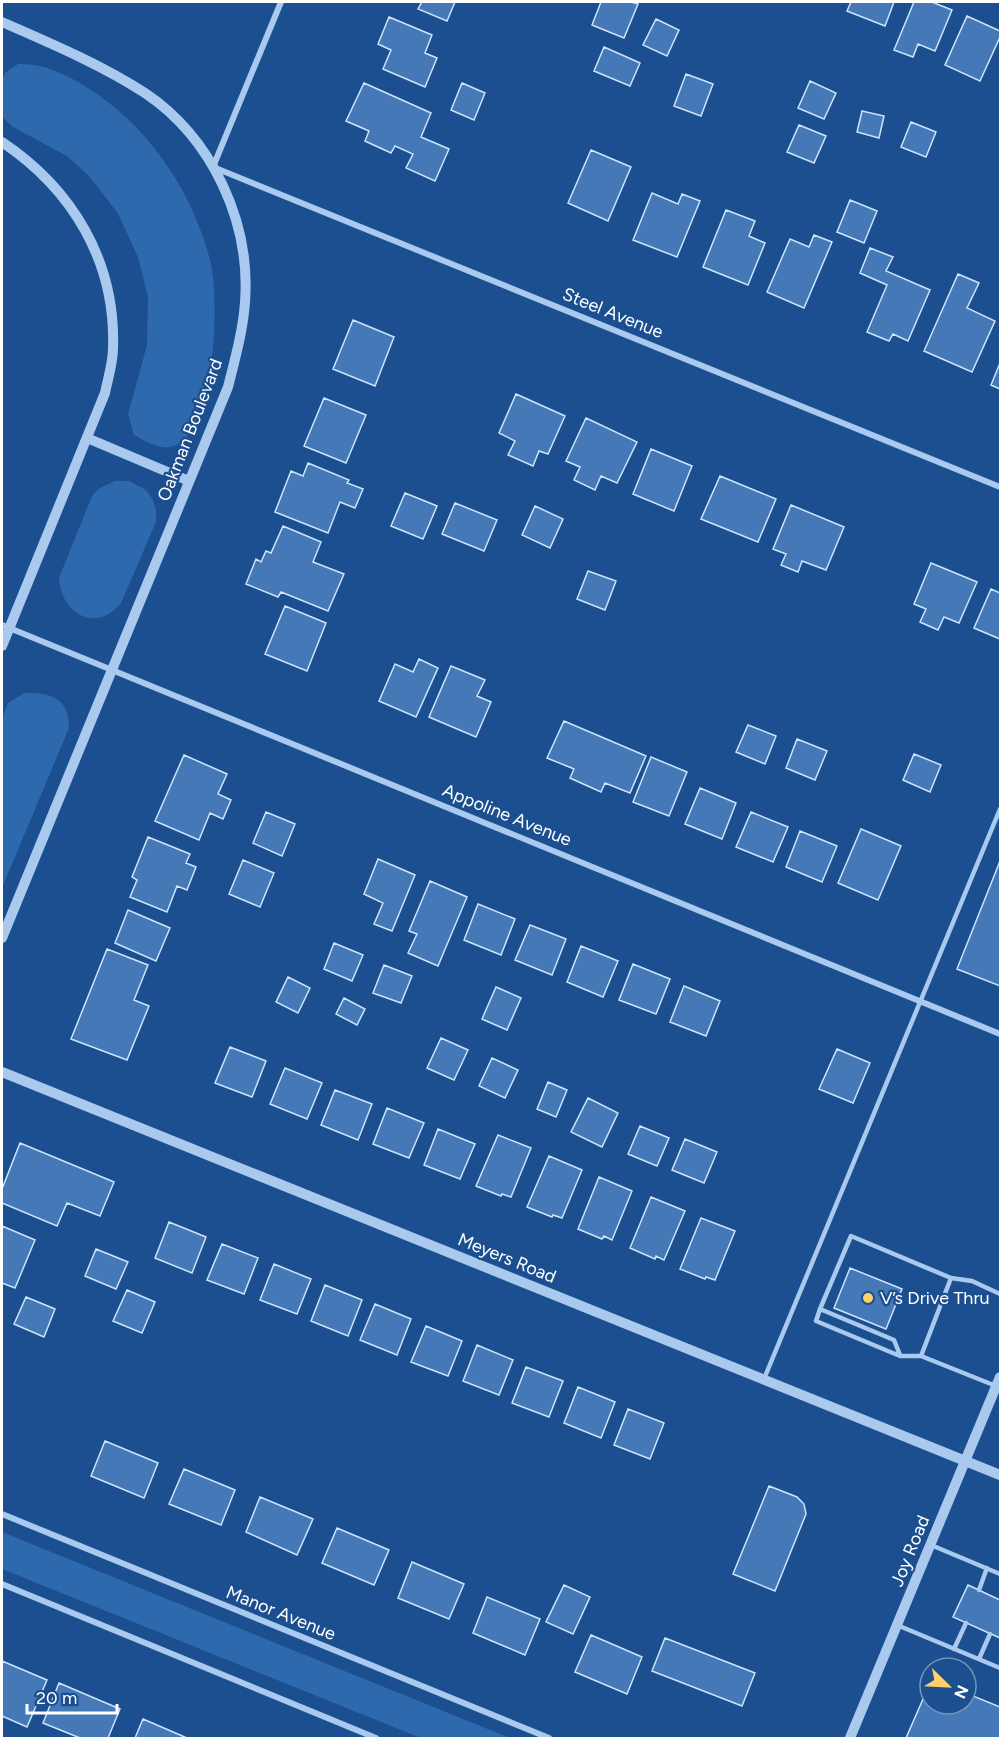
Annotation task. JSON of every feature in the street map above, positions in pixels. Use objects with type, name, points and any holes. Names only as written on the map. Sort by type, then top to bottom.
[{"type":"street","points":[[213,167],[281,2]]},
{"type":"street","name":"Oakman Boulevard","points":[[2,938],[228,387],[240,339],[245,302],[245,269],[240,233],[229,198],[203,150],[186,129],[144,93],[70,52],[3,25]]},
{"type":"street","points":[[2,142],[43,174],[72,207],[99,258],[111,299],[113,351],[105,393],[5,626],[2,646]]},
{"type":"street","name":"Steel Avenue","points":[[213,167],[1000,487]]},
{"type":"street","points":[[87,438],[189,481]]},
{"type":"street","name":"Appoline Avenue","points":[[5,626],[1000,1034]]},
{"type":"street","name":"Meyers Road","points":[[2,1072],[1000,1475]]},
{"type":"street","name":"Joy Road","points":[[850,1738],[999,1382]]},
{"type":"street","name":"Manor Avenue","points":[[2,1514],[549,1738]]},
{"type":"street","points":[[2,1584],[376,1738]]},
{"type":"lane","points":[[764,1379],[1000,809]]},
{"type":"lane","points":[[999,1382],[921,1356],[900,1356],[816,1321],[851,1236],[951,1278],[972,1281],[1000,1294]]},
{"type":"lane","points":[[921,1356],[951,1278]]},
{"type":"lane","points":[[820,1309],[894,1340],[900,1356]]},
{"type":"lane","points":[[930,1545],[1000,1574]]},
{"type":"lane","points":[[979,1590],[987,1568]]},
{"type":"lane","points":[[954,1649],[966,1623]]},
{"type":"lane","points":[[897,1625],[1000,1668]]},
{"type":"lane","points":[[979,1659],[990,1634]]},
{"type":"shaded area","points":[[18,64],[40,66],[69,77],[97,94],[136,127],[153,146],[182,189],[203,236],[210,260],[215,302],[212,360],[200,414],[189,433],[176,445],[160,447],[134,435],[128,414],[147,345],[148,297],[138,257],[117,212],[89,176],[67,156],[13,127],[2,117],[2,79],[5,73]]},
{"type":"shaded area","points":[[115,481],[129,481],[146,490],[153,500],[156,522],[121,603],[101,617],[81,616],[66,601],[61,591],[59,578],[92,496],[98,489]]},
{"type":"shaded area","points":[[24,693],[42,694],[57,699],[66,709],[69,728],[2,888],[2,719],[8,703]]},
{"type":"shaded area","points":[[2,1532],[510,1738],[421,1738],[2,1569]]},
{"type":"building","points":[[422,2],[455,2],[447,21],[418,9]]},
{"type":"building","points":[[601,2],[638,4],[624,38],[592,25]]},
{"type":"building","points":[[851,2],[894,2],[885,26],[847,11]]},
{"type":"building","points":[[914,2],[932,2],[952,10],[935,51],[918,44],[913,57],[894,50]]},
{"type":"building","points":[[967,16],[1000,31],[1000,37],[980,81],[945,65]]},
{"type":"building","points":[[389,17],[432,35],[425,53],[437,58],[425,87],[383,69],[391,50],[378,44]]},
{"type":"building","points":[[656,19],[679,30],[667,56],[643,45]]},
{"type":"building","points":[[604,47],[640,63],[630,86],[594,71]]},
{"type":"building","points":[[686,74],[713,84],[701,116],[674,106]]},
{"type":"building","points":[[810,81],[836,93],[824,119],[798,108]]},
{"type":"building","points":[[364,83],[431,113],[421,137],[449,149],[435,181],[406,168],[413,154],[395,146],[391,153],[365,141],[369,131],[346,121]]},
{"type":"building","points":[[462,83],[485,93],[474,120],[451,110]]},
{"type":"building","points":[[862,111],[884,116],[879,138],[857,132]]},
{"type":"building","points":[[911,122],[936,132],[926,157],[901,147]]},
{"type":"building","points":[[799,125],[826,136],[814,163],[787,152]]},
{"type":"building","points":[[591,150],[631,167],[608,221],[568,203]]},
{"type":"building","points":[[652,193],[678,204],[682,194],[700,201],[677,257],[633,240]]},
{"type":"building","points":[[850,200],[877,211],[864,243],[837,232]]},
{"type":"building","points":[[726,210],[755,221],[749,236],[765,243],[748,285],[703,267]]},
{"type":"building","points":[[814,235],[832,242],[804,308],[767,292],[790,239],[809,247]]},
{"type":"building","points":[[870,248],[893,257],[886,271],[930,290],[908,341],[893,334],[889,341],[867,332],[887,285],[860,273]]},
{"type":"building","points":[[958,274],[979,283],[967,308],[995,321],[972,372],[924,351]]},
{"type":"building","points":[[353,320],[394,337],[375,386],[333,369]]},
{"type":"building","points":[[1000,363],[1000,389],[991,385]]},
{"type":"building","points":[[516,394],[565,416],[548,454],[539,451],[533,466],[508,455],[515,441],[499,433]]},
{"type":"building","points":[[324,398],[366,415],[346,463],[304,446]]},
{"type":"building","points":[[586,418],[637,442],[617,483],[601,476],[595,490],[574,480],[580,467],[566,461]]},
{"type":"building","points":[[651,449],[692,466],[674,511],[633,494]]},
{"type":"building","points":[[308,463],[349,480],[347,483],[363,489],[355,508],[340,502],[328,533],[275,512],[291,471],[303,476]]},
{"type":"building","points":[[720,476],[776,499],[758,542],[701,519]]},
{"type":"building","points":[[405,493],[437,506],[423,539],[391,526]]},
{"type":"building","points":[[455,503],[497,520],[484,551],[442,534]]},
{"type":"building","points":[[791,505],[844,527],[826,570],[802,561],[798,572],[781,565],[786,554],[773,549]]},
{"type":"building","points":[[535,506],[563,519],[550,548],[522,535]]},
{"type":"building","points":[[283,526],[321,542],[313,562],[344,574],[328,611],[281,592],[278,597],[246,584],[256,559],[261,562],[266,551],[271,553]]},
{"type":"building","points":[[931,563],[977,582],[959,623],[944,617],[938,630],[920,622],[926,609],[914,604]]},
{"type":"building","points":[[588,571],[616,581],[605,610],[577,599]]},
{"type":"building","points":[[991,589],[1000,593],[1000,639],[974,628]]},
{"type":"building","points":[[285,606],[326,623],[307,671],[265,654]]},
{"type":"building","points":[[419,659],[438,668],[416,717],[379,701],[395,664],[413,672]]},
{"type":"building","points":[[451,666],[485,680],[477,696],[491,702],[476,737],[429,717]]},
{"type":"building","points":[[564,721],[646,756],[630,793],[605,783],[601,792],[570,778],[574,769],[547,758]]},
{"type":"building","points":[[748,725],[776,736],[765,764],[736,752]]},
{"type":"building","points":[[797,739],[827,751],[815,780],[786,768]]},
{"type":"building","points":[[914,754],[941,765],[930,792],[903,780]]},
{"type":"building","points":[[184,755],[227,774],[218,794],[231,800],[223,819],[210,813],[199,840],[155,821]]},
{"type":"building","points":[[651,757],[687,772],[669,816],[633,802]]},
{"type":"building","points":[[700,788],[736,803],[722,839],[685,824]]},
{"type":"building","points":[[266,812],[295,824],[282,856],[253,843]]},
{"type":"building","points":[[751,812],[788,827],[773,862],[736,847]]},
{"type":"building","points":[[861,829],[901,846],[878,900],[838,883]]},
{"type":"building","points":[[800,831],[837,846],[822,882],[786,867]]},
{"type":"building","points":[[148,837],[190,854],[186,863],[196,867],[187,890],[177,886],[167,912],[130,897],[137,880],[132,877]]},
{"type":"building","points":[[378,859],[415,875],[392,931],[374,924],[383,903],[364,894]]},
{"type":"building","points":[[243,860],[274,873],[260,907],[229,894]]},
{"type":"building","points":[[1000,861],[1000,986],[957,969]]},
{"type":"building","points":[[430,881],[467,897],[438,966],[408,953],[417,934],[409,931]]},
{"type":"building","points":[[478,904],[515,919],[501,955],[464,940]]},
{"type":"building","points":[[128,910],[170,928],[156,961],[115,943]]},
{"type":"building","points":[[530,925],[566,939],[552,975],[515,960]]},
{"type":"building","points":[[334,943],[363,955],[352,981],[324,969]]},
{"type":"building","points":[[581,946],[618,961],[603,997],[567,982]]},
{"type":"building","points":[[107,949],[148,965],[134,1000],[149,1006],[127,1060],[71,1039]]},
{"type":"building","points":[[633,964],[670,979],[656,1014],[619,1000]]},
{"type":"building","points":[[384,965],[412,976],[401,1003],[373,993]]},
{"type":"building","points":[[288,977],[310,988],[298,1013],[276,1002]]},
{"type":"building","points":[[684,986],[720,1001],[706,1036],[670,1022]]},
{"type":"building","points":[[496,987],[521,998],[507,1030],[482,1019]]},
{"type":"building","points":[[344,998],[365,1009],[357,1025],[336,1014]]},
{"type":"building","points":[[441,1038],[468,1050],[454,1080],[427,1068]]},
{"type":"building","points":[[230,1047],[266,1061],[252,1097],[215,1083]]},
{"type":"building","points":[[837,1049],[870,1063],[853,1103],[819,1089]]},
{"type":"building","points":[[492,1058],[518,1070],[505,1098],[479,1086]]},
{"type":"building","points":[[285,1068],[322,1083],[307,1119],[270,1104]]},
{"type":"building","points":[[548,1082],[567,1090],[556,1117],[537,1109]]},
{"type":"building","points":[[335,1090],[372,1104],[358,1140],[321,1125]]},
{"type":"building","points":[[588,1098],[618,1113],[602,1147],[571,1132]]},
{"type":"building","points":[[387,1108],[424,1123],[409,1158],[373,1144]]},
{"type":"building","points":[[640,1126],[669,1138],[657,1166],[628,1154]]},
{"type":"building","points":[[438,1129],[475,1144],[460,1179],[424,1165]]},
{"type":"building","points":[[498,1135],[531,1148],[511,1197],[502,1194],[501,1196],[476,1186]]},
{"type":"building","points":[[685,1139],[717,1152],[704,1183],[672,1170]]},
{"type":"building","points":[[20,1143],[114,1182],[100,1216],[67,1203],[57,1226],[2,1203],[2,1189]]},
{"type":"building","points":[[549,1156],[582,1170],[562,1218],[553,1215],[552,1217],[527,1207]]},
{"type":"building","points":[[599,1177],[632,1191],[612,1240],[604,1236],[602,1239],[578,1229]]},
{"type":"building","points":[[651,1197],[685,1211],[664,1260],[656,1256],[655,1259],[630,1248]]},
{"type":"building","points":[[701,1218],[735,1231],[715,1280],[706,1277],[705,1279],[680,1269]]},
{"type":"building","points":[[169,1222],[206,1237],[192,1273],[155,1258]]},
{"type":"building","points":[[2,1226],[35,1240],[15,1288],[2,1283]]},
{"type":"building","points":[[222,1244],[258,1258],[244,1294],[207,1280]]},
{"type":"building","points":[[96,1249],[128,1262],[116,1289],[85,1276]]},
{"type":"building","points":[[274,1264],[311,1279],[297,1314],[260,1300]]},
{"type":"building","name":"V’s Drive Thru","points":[[850,1268],[902,1289],[886,1329],[834,1308]]},
{"type":"building","points":[[325,1285],[362,1300],[348,1336],[311,1321]]},
{"type":"building","points":[[127,1290],[155,1302],[142,1333],[113,1321]]},
{"type":"building","points":[[26,1297],[55,1309],[44,1337],[14,1324]]},
{"type":"building","points":[[375,1304],[411,1319],[397,1355],[360,1340]]},
{"type":"building","points":[[426,1326],[462,1341],[448,1376],[411,1362]]},
{"type":"building","points":[[477,1345],[513,1360],[499,1395],[463,1381]]},
{"type":"building","points":[[526,1367],[563,1381],[549,1417],[512,1403]]},
{"type":"building","points":[[578,1387],[615,1402],[601,1438],[564,1423]]},
{"type":"building","points":[[628,1409],[664,1423],[650,1459],[614,1445]]},
{"type":"building","points":[[105,1441],[158,1463],[144,1498],[91,1476]]},
{"type":"building","points":[[184,1469],[235,1490],[221,1525],[169,1504]]},
{"type":"building","points":[[769,1486],[797,1497],[804,1504],[806,1514],[775,1591],[733,1574]]},
{"type":"building","points":[[260,1497],[313,1519],[297,1555],[246,1532]]},
{"type":"building","points":[[337,1528],[389,1550],[374,1585],[322,1563]]},
{"type":"building","points":[[412,1562],[464,1584],[449,1619],[398,1598]]},
{"type":"building","points":[[564,1585],[590,1597],[573,1634],[546,1622]]},
{"type":"building","points":[[968,1585],[1000,1600],[1000,1638],[953,1617]]},
{"type":"building","points":[[487,1597],[540,1619],[525,1655],[473,1633]]},
{"type":"building","points":[[591,1635],[642,1657],[627,1694],[575,1672]]},
{"type":"building","points":[[665,1638],[755,1673],[742,1706],[652,1671]]},
{"type":"building","points":[[2,1661],[47,1680],[27,1727],[2,1716]]},
{"type":"building","points":[[59,1683],[120,1709],[108,1738],[80,1738],[43,1723]]},
{"type":"building","points":[[978,1698],[1000,1707],[1000,1738],[906,1738],[918,1710],[918,1716],[978,1716]]},
{"type":"building","points":[[143,1719],[187,1738],[135,1738]]},
{"type":"place","name":"V’s Drive Thru","points":[[868,1298]]}]
